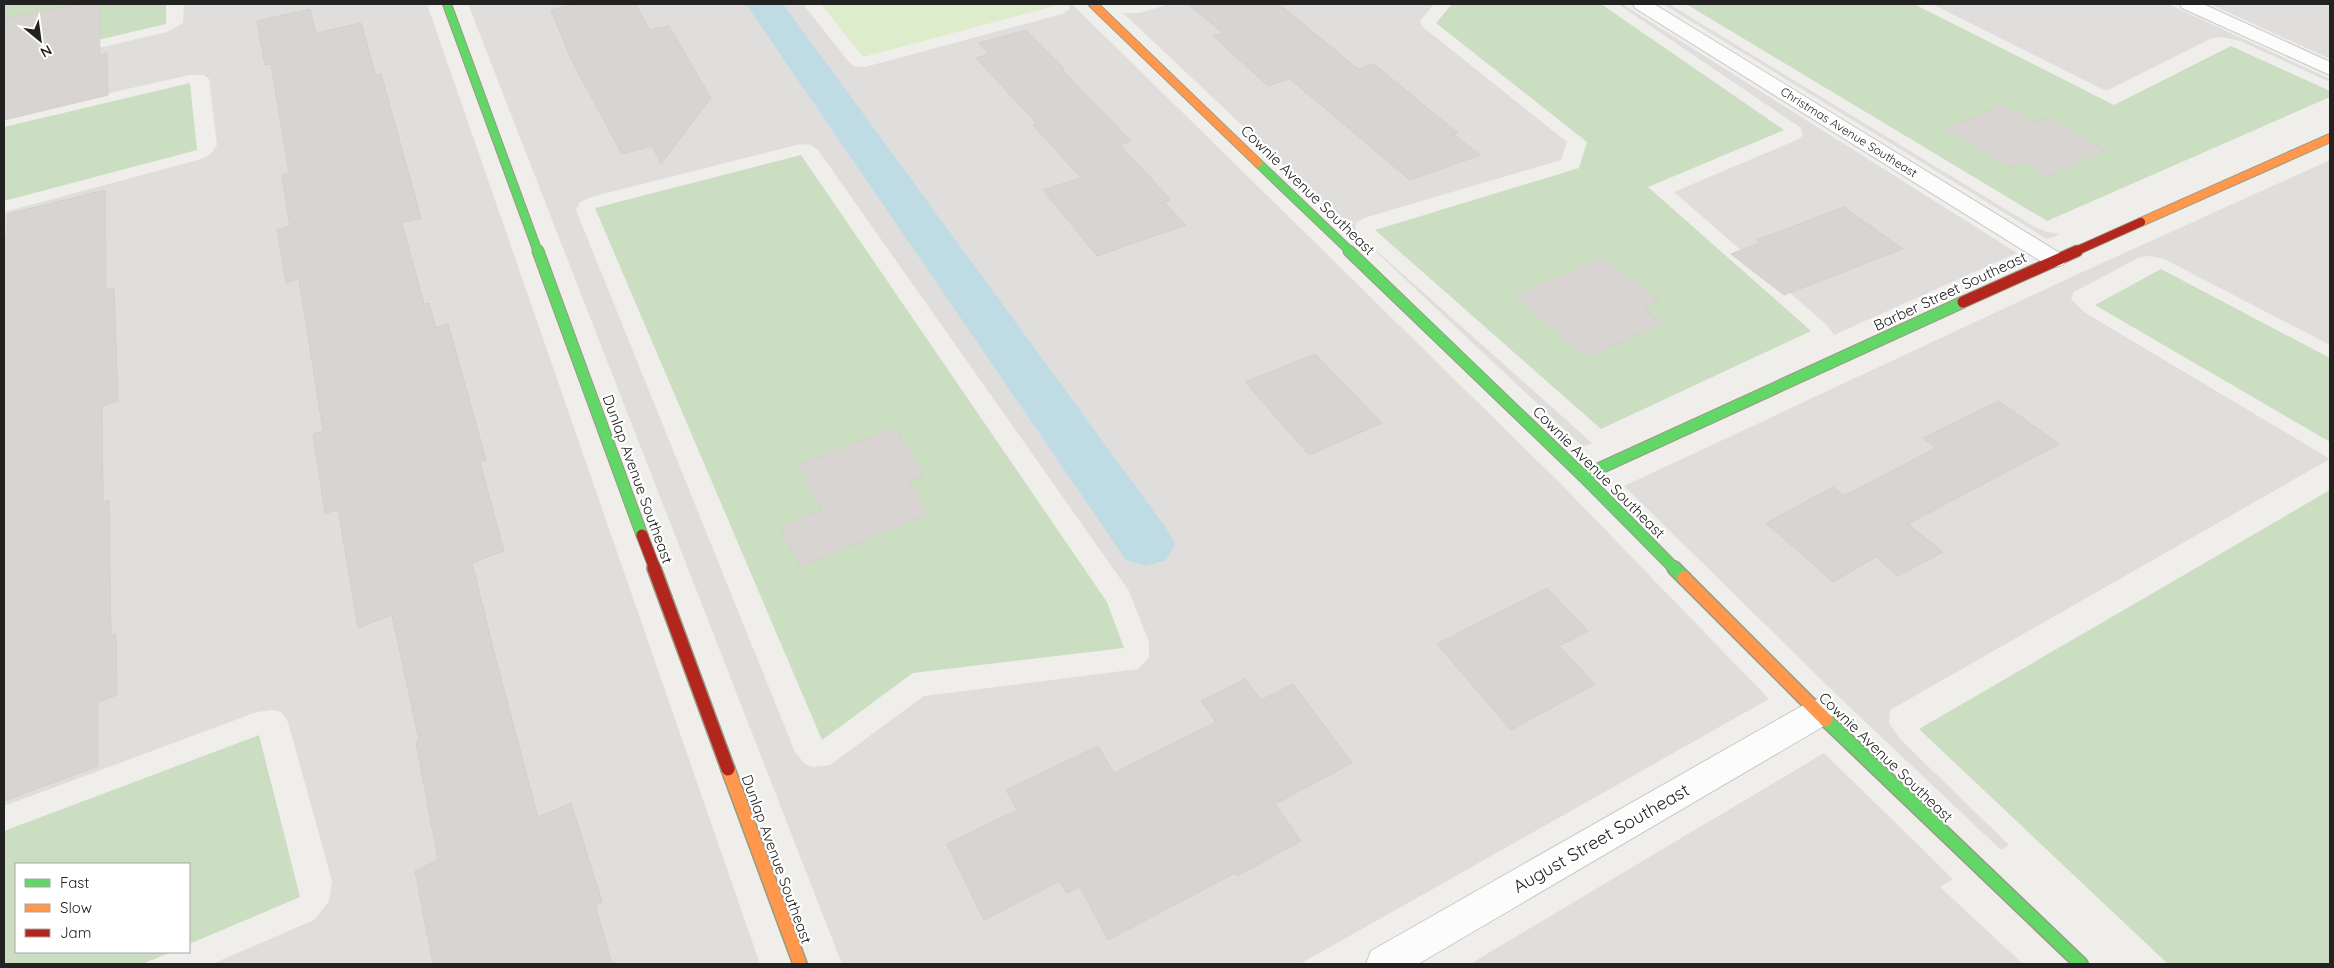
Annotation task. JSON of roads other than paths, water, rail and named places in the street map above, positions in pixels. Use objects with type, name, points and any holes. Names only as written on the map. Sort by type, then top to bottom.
[{"type":"street","name":"Dunlap Avenue Southeast","points":[[447,4],[800,964]]},
{"type":"street","name":"Cownie Avenue Southeast","points":[[1093,4],[1583,476],[1818,713],[2081,964]]},
{"type":"street","name":"Christmas Avenue Southeast","points":[[1642,4],[2055,260]]},
{"type":"street","points":[[2189,4],[2330,69]]},
{"type":"street","name":"Barber Street Southeast","points":[[1583,476],[2055,260],[2330,138]]},
{"type":"street","name":"August Street Southeast","points":[[1384,964],[1818,713]]},
{"type":"waterway","points":[[764,4],[1146,544]]}]
